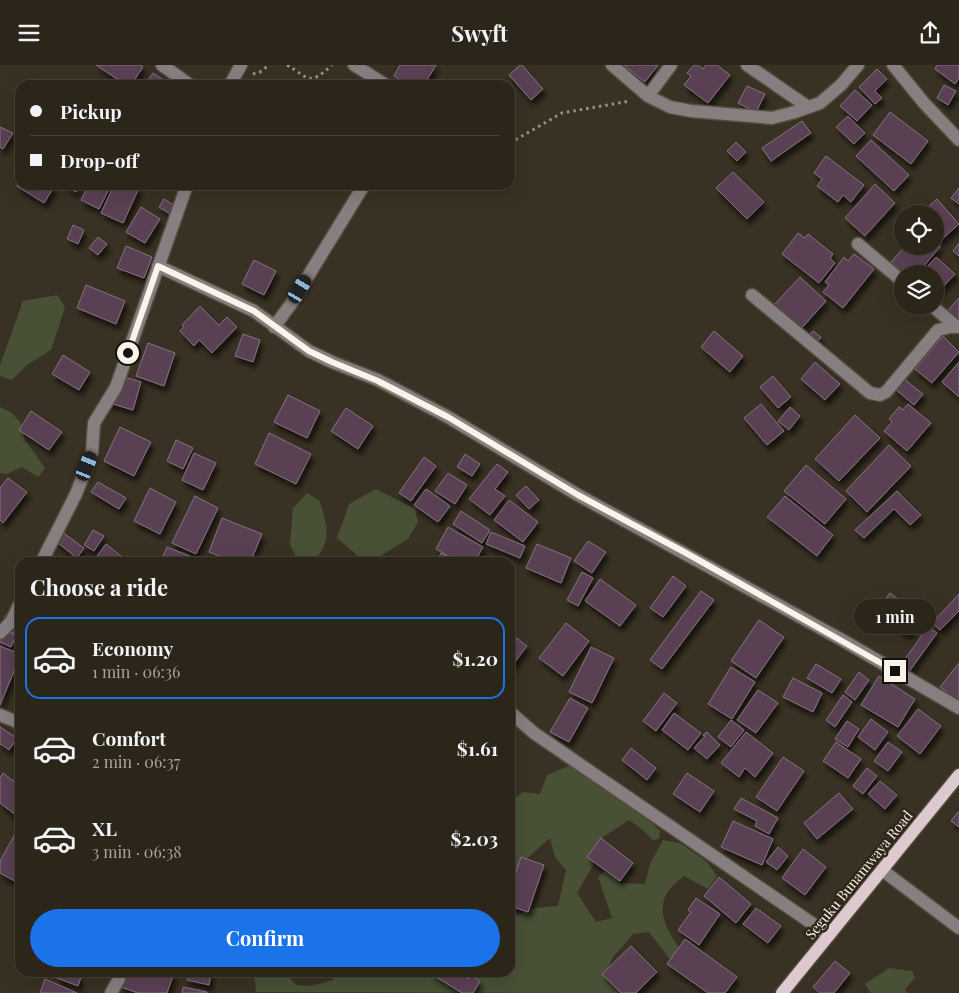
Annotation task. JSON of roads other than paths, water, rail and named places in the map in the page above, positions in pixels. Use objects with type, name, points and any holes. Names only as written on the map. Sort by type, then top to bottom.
[{"type":"main road","name":"Seguku Bunamwaya Road","points":[[782,993],[959,775]]},
{"type":"street","points":[[162,65],[183,80]]},
{"type":"street","points":[[233,80],[241,65]]},
{"type":"street","points":[[354,65],[378,80]]},
{"type":"street","points":[[612,65],[648,96],[670,107],[692,111],[772,118],[820,103],[841,85],[858,65]]},
{"type":"street","points":[[648,96],[671,65]]},
{"type":"street","points":[[747,65],[808,107]]},
{"type":"street","points":[[893,65],[924,103],[959,140]]},
{"type":"street","points":[[44,557],[76,494],[92,453],[94,423],[116,387],[185,190]]},
{"type":"street","points":[[274,327],[291,304],[361,190]]},
{"type":"street","points":[[858,244],[894,274]]},
{"type":"street","points":[[158,266],[254,311],[309,351],[378,381],[448,417],[569,490],[836,637],[959,708]]},
{"type":"street","points":[[752,295],[870,393],[880,395],[886,392],[938,330],[957,326]]},
{"type":"street","points":[[943,315],[957,326]]},
{"type":"street","points":[[0,633],[11,622],[15,614]]},
{"type":"street","points":[[0,715],[15,721]]},
{"type":"street","points":[[515,716],[534,733],[830,935]]},
{"type":"street","points":[[882,870],[959,928]]},
{"type":"street","points":[[111,993],[119,979]]}]
